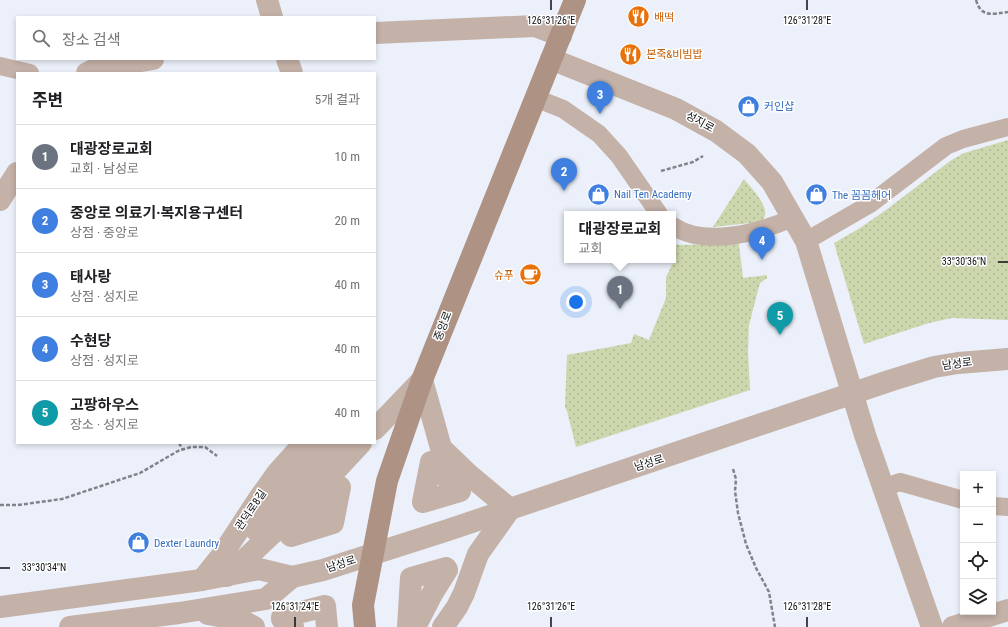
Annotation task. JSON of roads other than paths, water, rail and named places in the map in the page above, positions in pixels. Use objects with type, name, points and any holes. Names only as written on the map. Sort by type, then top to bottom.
[{"type":"main road","name":"중앙로","points":[[365,627],[363,605],[387,481],[422,380],[575,0]]},
{"type":"street","points":[[268,0],[272,16]]},
{"type":"street","points":[[376,33],[535,26],[560,36]]},
{"type":"street","name":"성지로","points":[[551,59],[676,109],[716,131],[747,154],[772,182],[806,241],[852,394],[883,488],[932,627]]},
{"type":"street","points":[[89,72],[95,69],[147,60]]},
{"type":"street","points":[[288,60],[292,72]]},
{"type":"street","points":[[0,200],[16,175]]},
{"type":"street","name":"남성로","points":[[0,607],[202,580],[259,569],[292,577],[323,570],[934,367],[958,363],[1008,359]]},
{"type":"street","points":[[376,428],[422,380]]},
{"type":"street","points":[[422,380],[441,448],[468,474],[510,509],[478,554],[464,593],[443,627]]},
{"type":"street","name":"관덕로8길","points":[[202,580],[222,555],[278,472],[303,444]]},
{"type":"street","points":[[326,444],[297,476],[254,528],[257,531],[298,491],[339,447],[340,444]]},
{"type":"street","points":[[227,576],[307,501],[360,444]]},
{"type":"street","points":[[408,627],[411,578],[446,568],[447,570],[432,594],[415,627]]},
{"type":"street","name":"남성로","points":[[70,627],[179,613],[266,599],[292,577]]},
{"type":"street","points":[[293,627],[282,619],[282,617],[325,606],[327,627]]},
{"type":"street","points":[[953,627],[1008,610]]},
{"type":"street","points":[[179,613],[214,614],[241,620],[254,627]]},
{"type":"lane","points":[[0,66],[26,72]]},
{"type":"lane","points":[[535,98],[563,109],[599,134],[619,156],[657,211]]},
{"type":"lane","points":[[806,241],[870,204],[946,146],[963,139],[1008,128]]},
{"type":"lane","points":[[676,228],[681,232],[697,236],[721,237],[748,233],[772,227],[793,218]]},
{"type":"lane","points":[[883,488],[900,482],[960,499]]},
{"type":"lane","points":[[996,506],[1008,507]]},
{"type":"place","name":"배떡","points":[[638,17]]},
{"type":"place","name":"본죽&비빔밥","points":[[630,54]]},
{"type":"place","name":"커인샵","points":[[749,106]]},
{"type":"place","name":"태사랑","points":[[600,114]]},
{"type":"place","name":"중앙로 의료기·복지용구센터","points":[[564,191]]},
{"type":"place","name":"Nail Ten Academy","points":[[599,194]]},
{"type":"place","name":"The 꼼꼼헤어","points":[[817,195]]},
{"type":"place","name":"수현당","points":[[762,260]]},
{"type":"place","name":"슈푸","points":[[530,275]]},
{"type":"place","name":"대광장로교회","points":[[620,309]]},
{"type":"place","name":"고팡하우스","points":[[780,335]]},
{"type":"place","name":"Dexter Laundry","points":[[139,543]]}]
